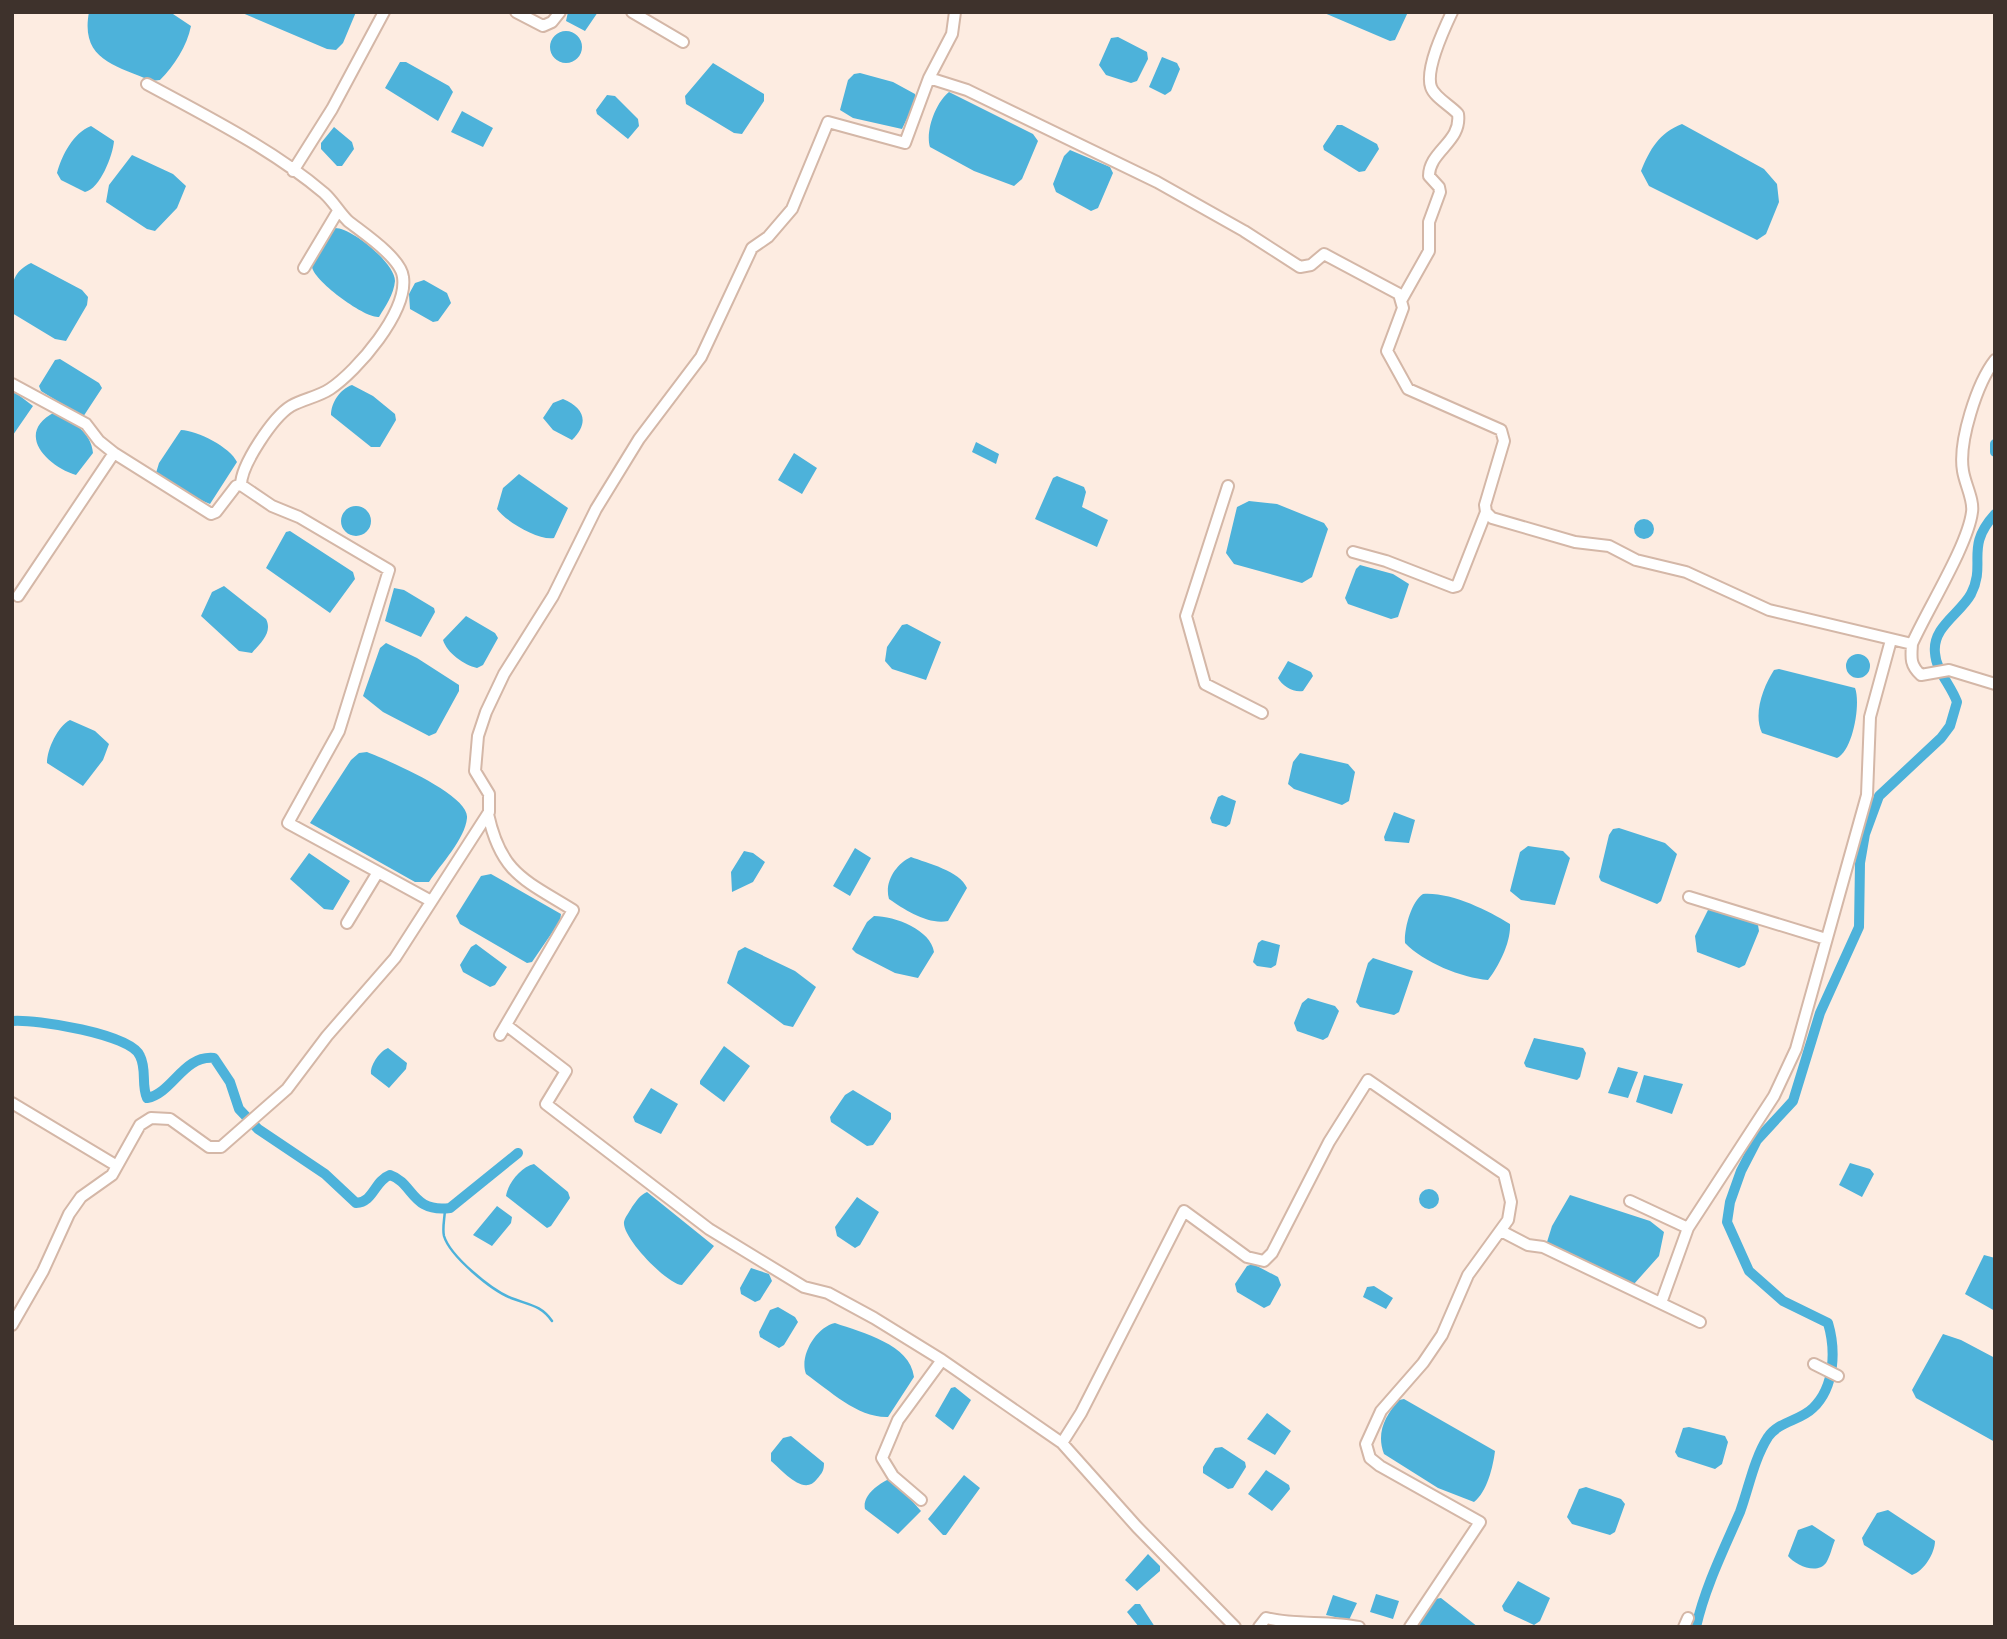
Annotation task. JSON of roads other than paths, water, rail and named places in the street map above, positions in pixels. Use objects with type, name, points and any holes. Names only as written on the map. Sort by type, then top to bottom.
[{"type":"street","points":[[293,171],[332,109],[384,12]]},
{"type":"street","points":[[516,12],[543,26],[552,22],[560,12]]},
{"type":"street","points":[[632,12],[683,42]]},
{"type":"street","points":[[955,12],[952,34],[929,78],[905,143],[828,122],[792,209],[768,237],[752,248],[701,357],[639,439],[596,509],[553,596],[504,674],[486,712],[478,736],[475,771],[489,794],[488,814],[493,838],[515,874],[573,910],[503,1030],[566,1071],[546,1104],[592,1137],[646,1184],[709,1229],[804,1287],[828,1293],[943,1360],[1062,1443],[1137,1527],[1235,1627]]},
{"type":"street","points":[[1353,552],[1386,561],[1453,587],[1457,586],[1486,512],[1488,493],[1504,441],[1502,429],[1419,396],[1408,389],[1387,351],[1403,308],[1402,299],[1429,251],[1429,222],[1440,192],[1429,176],[1430,166],[1447,147],[1458,128],[1458,114],[1432,90],[1430,84],[1436,51],[1452,12]]},
{"type":"street","points":[[929,78],[967,90],[1157,182],[1244,231],[1300,267],[1311,265],[1324,254],[1389,288],[1402,299]]},
{"type":"street","points":[[147,84],[293,171],[324,193],[338,211],[398,265],[403,276],[401,296],[385,329],[361,362],[330,390],[285,410],[249,460],[243,471],[241,485]]},
{"type":"street","points":[[304,268],[338,211]]},
{"type":"street","points":[[1995,360],[1980,379],[1968,426],[1962,468],[1972,510],[1966,533],[1912,644],[1913,668],[1921,675],[1949,670],[1995,684]]},
{"type":"street","points":[[12,384],[86,424],[99,441],[114,453],[211,513],[236,486],[241,485]]},
{"type":"street","points":[[18,596],[70,514],[114,453]]},
{"type":"street","points":[[241,485],[272,506],[299,517],[389,570],[339,731],[288,823],[431,901]]},
{"type":"street","points":[[1228,486],[1186,616],[1205,684],[1262,713]]},
{"type":"street","points":[[1486,512],[1492,518],[1575,542],[1609,546],[1636,560],[1686,572],[1769,610],[1912,644]]},
{"type":"street","points":[[1661,1303],[1688,1228],[1773,1096],[1796,1049],[1867,795],[1870,718],[1891,640]]},
{"type":"street","points":[[12,1325],[37,1282],[69,1214],[81,1197],[103,1182],[117,1166],[140,1125],[151,1118],[170,1118],[209,1147],[221,1147],[255,1117],[299,1075],[327,1036],[395,958],[488,814]]},
{"type":"street","points":[[347,923],[378,872]]},
{"type":"street","points":[[1689,897],[1826,939]]},
{"type":"street","points":[[1062,1443],[1081,1413],[1184,1211],[1247,1257],[1264,1261],[1272,1253],[1329,1142],[1368,1080],[1504,1174],[1511,1202],[1503,1232],[1495,1237],[1468,1275],[1442,1335],[1423,1363],[1381,1411],[1367,1444],[1370,1458],[1380,1466],[1480,1522],[1410,1627]]},
{"type":"street","points":[[12,1103],[117,1166]]},
{"type":"street","points":[[1630,1201],[1688,1228]]},
{"type":"street","points":[[1503,1232],[1528,1245],[1543,1247],[1700,1322]]},
{"type":"street","points":[[921,1500],[893,1476],[882,1458],[898,1420],[943,1360]]},
{"type":"street","points":[[1814,1364],[1838,1376]]},
{"type":"street","points":[[1259,1627],[1266,1618],[1282,1622],[1323,1621],[1359,1627]]},
{"type":"water","points":[[89,12],[170,12],[191,26],[175,62],[160,80],[151,81],[113,65],[95,51],[88,28]]},
{"type":"water","points":[[240,12],[356,12],[343,43],[336,50],[327,49]]},
{"type":"water","points":[[568,12],[598,12],[585,31],[566,21]]},
{"type":"water","points":[[1322,12],[1408,12],[1395,40],[1390,41]]},
{"type":"water","points":[[566,31],[577,36],[582,47],[577,58],[566,63],[555,58],[550,47],[555,36]]},
{"type":"water","points":[[1118,37],[1147,52],[1148,59],[1137,81],[1131,83],[1106,75],[1099,65],[1111,38]]},
{"type":"water","points":[[1162,57],[1177,63],[1180,69],[1171,91],[1165,95],[1149,87]]},
{"type":"water","points":[[400,62],[406,62],[449,86],[453,92],[438,121],[385,88]]},
{"type":"water","points":[[713,63],[764,94],[764,101],[742,134],[734,133],[686,104],[685,96]]},
{"type":"water","points":[[860,73],[893,82],[915,94],[915,102],[902,129],[853,118],[840,110],[848,80],[854,74]]},
{"type":"water","points":[[949,92],[1033,134],[1038,141],[1022,179],[1014,186],[974,171],[930,147],[929,133],[933,117]]},
{"type":"water","points":[[607,95],[615,96],[638,119],[639,126],[628,139],[597,114],[596,110]]},
{"type":"water","points":[[462,111],[493,128],[483,147],[451,132]]},
{"type":"water","points":[[1682,124],[1764,169],[1777,184],[1779,202],[1766,234],[1757,240],[1649,186],[1641,171],[1648,156],[1661,137]]},
{"type":"water","points":[[1337,125],[1342,125],[1377,144],[1379,149],[1365,171],[1359,172],[1324,150],[1323,146]]},
{"type":"water","points":[[91,126],[114,141],[101,178],[91,190],[85,192],[61,180],[57,173],[69,145]]},
{"type":"water","points":[[334,127],[352,142],[354,149],[342,166],[337,166],[321,149],[321,143]]},
{"type":"water","points":[[1070,150],[1110,167],[1113,173],[1098,208],[1091,211],[1056,192],[1053,184],[1064,156]]},
{"type":"water","points":[[132,155],[173,174],[186,186],[177,208],[155,231],[147,229],[106,202],[109,185]]},
{"type":"water","points":[[335,228],[361,240],[380,256],[393,274],[393,291],[379,317],[362,312],[351,305],[314,272],[312,266],[315,256]]},
{"type":"water","points":[[31,263],[82,290],[88,297],[87,305],[66,341],[55,339],[12,313],[15,278],[18,272]]},
{"type":"water","points":[[424,280],[447,293],[451,303],[438,321],[433,322],[410,309],[409,294],[415,283]]},
{"type":"water","points":[[60,359],[99,383],[102,388],[83,417],[41,391],[39,386],[55,360]]},
{"type":"water","points":[[352,385],[373,396],[395,414],[396,420],[380,447],[371,447],[331,415],[337,397]]},
{"type":"water","points":[[12,390],[33,406],[13,435],[12,434]]},
{"type":"water","points":[[563,399],[576,407],[582,416],[581,427],[572,440],[553,430],[543,418],[553,403]]},
{"type":"water","points":[[55,412],[80,428],[91,445],[93,453],[76,475],[65,471],[46,457],[36,439],[37,429],[43,420]]},
{"type":"water","points":[[181,430],[213,441],[228,451],[237,462],[210,504],[191,496],[156,473],[159,463]]},
{"type":"water","points":[[976,442],[999,454],[996,464],[972,452]]},
{"type":"water","points":[[794,453],[817,468],[802,494],[778,480]]},
{"type":"water","points":[[519,474],[568,508],[554,538],[523,529],[497,509],[503,488]]},
{"type":"water","points":[[1057,476],[1084,487],[1086,492],[1082,507],[1108,520],[1097,547],[1035,519],[1053,478]]},
{"type":"water","points":[[1249,501],[1277,504],[1324,523],[1328,529],[1312,577],[1302,583],[1234,564],[1226,553],[1237,507]]},
{"type":"water","points":[[356,506],[367,510],[371,521],[367,532],[356,536],[345,532],[341,521],[345,510]]},
{"type":"water","points":[[1640,519],[1648,519],[1654,529],[1648,539],[1640,539],[1634,533],[1634,525]]},
{"type":"water","points":[[290,531],[353,572],[355,579],[330,613],[266,568],[286,532]]},
{"type":"water","points":[[1360,565],[1393,574],[1409,584],[1398,617],[1391,619],[1348,604],[1345,598]]},
{"type":"water","points":[[224,586],[266,619],[267,633],[252,653],[239,651],[201,616],[212,592]]},
{"type":"water","points":[[394,588],[404,590],[434,608],[435,612],[421,637],[385,621]]},
{"type":"water","points":[[466,616],[495,633],[498,638],[483,665],[477,668],[457,658],[443,640]]},
{"type":"water","points":[[907,624],[941,642],[926,680],[892,669],[885,661],[887,647],[902,625]]},
{"type":"water","points":[[386,643],[417,658],[459,685],[459,691],[436,733],[429,736],[383,712],[363,696],[380,648]]},
{"type":"water","points":[[1858,654],[1869,661],[1870,666],[1863,677],[1858,678],[1847,671],[1846,666],[1853,655]]},
{"type":"water","points":[[1288,661],[1311,672],[1313,676],[1303,691],[1289,688],[1278,678]]},
{"type":"water","points":[[1774,670],[1855,688],[1857,704],[1854,726],[1843,754],[1837,758],[1762,733],[1759,726],[1760,701]]},
{"type":"water","points":[[70,720],[95,731],[109,744],[103,760],[83,786],[47,763],[54,738]]},
{"type":"water","points":[[367,752],[426,779],[455,799],[464,809],[467,818],[462,834],[429,882],[415,882],[310,823],[351,760],[359,753]]},
{"type":"water","points":[[1300,753],[1348,764],[1355,772],[1349,801],[1342,805],[1294,789],[1288,784],[1293,762]]},
{"type":"water","points":[[1222,795],[1236,801],[1230,824],[1226,827],[1212,823],[1210,818],[1218,797]]},
{"type":"water","points":[[1394,812],[1415,820],[1409,843],[1385,841],[1384,837]]},
{"type":"water","points":[[1619,828],[1665,843],[1677,854],[1661,901],[1657,904],[1601,881],[1599,877],[1609,835],[1613,829]]},
{"type":"water","points":[[1528,846],[1563,851],[1570,858],[1555,905],[1521,900],[1510,891],[1520,852]]},
{"type":"water","points":[[855,848],[871,858],[850,896],[833,886]]},
{"type":"water","points":[[744,851],[753,853],[765,862],[753,882],[732,892],[731,872]]},
{"type":"water","points":[[309,853],[350,881],[333,910],[324,909],[290,879]]},
{"type":"water","points":[[911,857],[950,872],[967,888],[948,921],[925,919],[889,899],[888,886],[892,874]]},
{"type":"water","points":[[491,874],[561,914],[560,921],[532,962],[527,963],[460,924],[456,916],[481,876]]},
{"type":"water","points":[[1423,894],[1457,899],[1510,924],[1504,954],[1488,980],[1444,968],[1422,957],[1405,943],[1409,916]]},
{"type":"water","points":[[1709,908],[1751,920],[1758,925],[1759,931],[1745,965],[1739,968],[1697,952],[1695,936]]},
{"type":"water","points":[[874,916],[911,926],[931,944],[934,952],[918,978],[895,973],[852,949],[867,922]]},
{"type":"water","points":[[1262,940],[1280,945],[1276,965],[1271,968],[1257,966],[1253,962],[1258,943]]},
{"type":"water","points":[[476,944],[507,967],[495,985],[490,987],[463,972],[460,965],[471,947]]},
{"type":"water","points":[[745,947],[795,971],[816,987],[793,1027],[784,1025],[727,983],[738,951]]},
{"type":"water","points":[[1373,958],[1413,971],[1399,1012],[1394,1015],[1360,1007],[1356,1002],[1368,963]]},
{"type":"water","points":[[1308,998],[1335,1006],[1339,1011],[1328,1037],[1323,1040],[1297,1031],[1294,1023],[1302,1003]]},
{"type":"water","points":[[1534,1038],[1583,1048],[1586,1053],[1580,1077],[1577,1080],[1526,1067],[1524,1063]]},
{"type":"water","points":[[724,1046],[750,1066],[724,1102],[700,1084],[700,1081]]},
{"type":"water","points":[[388,1048],[407,1063],[406,1069],[389,1088],[371,1074],[376,1059]]},
{"type":"water","points":[[1618,1067],[1638,1072],[1628,1098],[1608,1093]]},
{"type":"water","points":[[1644,1075],[1683,1084],[1672,1114],[1636,1102]]},
{"type":"water","points":[[651,1088],[678,1104],[661,1134],[635,1122],[633,1117]]},
{"type":"water","points":[[853,1090],[891,1113],[891,1119],[873,1145],[867,1146],[831,1122],[830,1117],[845,1095]]},
{"type":"water","points":[[1850,1163],[1870,1169],[1874,1174],[1862,1197],[1839,1185]]},
{"type":"water","points":[[534,1164],[568,1192],[570,1198],[547,1228],[506,1196],[516,1176],[524,1168]]},
{"type":"water","points":[[1429,1189],[1436,1192],[1439,1199],[1436,1206],[1429,1209],[1422,1206],[1419,1199],[1422,1192]]},
{"type":"water","points":[[647,1192],[714,1246],[682,1285],[675,1283],[647,1260],[625,1229],[626,1216]]},
{"type":"water","points":[[1570,1195],[1650,1221],[1664,1232],[1659,1256],[1634,1284],[1547,1242],[1552,1226]]},
{"type":"water","points":[[857,1197],[879,1212],[860,1245],[855,1248],[837,1236],[835,1227]]},
{"type":"water","points":[[497,1206],[512,1217],[511,1223],[492,1246],[473,1235]]},
{"type":"water","points":[[1984,1255],[1995,1258],[1995,1311],[1965,1294]]},
{"type":"water","points":[[1253,1264],[1278,1277],[1281,1285],[1270,1305],[1264,1308],[1237,1292],[1235,1284],[1247,1266]]},
{"type":"water","points":[[751,1268],[769,1274],[772,1281],[760,1300],[755,1302],[741,1294],[740,1288]]},
{"type":"water","points":[[1374,1286],[1393,1298],[1386,1309],[1363,1297],[1367,1287]]},
{"type":"water","points":[[778,1307],[795,1317],[798,1322],[784,1345],[779,1348],[760,1337],[759,1332],[770,1310]]},
{"type":"water","points":[[835,1323],[884,1341],[904,1356],[911,1366],[914,1377],[888,1417],[855,1408],[806,1374],[805,1359],[811,1343],[821,1330]]},
{"type":"water","points":[[1943,1334],[1995,1358],[1995,1442],[1916,1398],[1912,1390]]},
{"type":"water","points":[[955,1387],[971,1400],[953,1430],[935,1416],[951,1388]]},
{"type":"water","points":[[1404,1399],[1495,1451],[1486,1486],[1474,1502],[1438,1488],[1384,1454],[1381,1439],[1383,1425],[1394,1406]]},
{"type":"water","points":[[1267,1413],[1291,1431],[1275,1455],[1247,1439]]},
{"type":"water","points":[[1689,1427],[1725,1436],[1728,1442],[1722,1464],[1715,1469],[1678,1457],[1675,1452],[1683,1428]]},
{"type":"water","points":[[791,1436],[824,1463],[824,1468],[812,1484],[800,1484],[771,1461],[771,1453],[783,1438]]},
{"type":"water","points":[[1222,1447],[1245,1462],[1246,1467],[1233,1488],[1228,1489],[1203,1473],[1203,1467],[1215,1448]]},
{"type":"water","points":[[1266,1470],[1289,1485],[1290,1489],[1272,1511],[1248,1494]]},
{"type":"water","points":[[964,1475],[980,1488],[946,1535],[943,1535],[928,1519]]},
{"type":"water","points":[[889,1479],[896,1483],[921,1511],[898,1534],[865,1509],[868,1495]]},
{"type":"water","points":[[1586,1487],[1621,1499],[1625,1504],[1615,1532],[1610,1535],[1572,1524],[1567,1517],[1579,1489]]},
{"type":"water","points":[[1888,1510],[1935,1541],[1928,1561],[1921,1570],[1912,1575],[1864,1545],[1862,1538],[1877,1513]]},
{"type":"water","points":[[1812,1525],[1835,1540],[1826,1563],[1817,1568],[1796,1563],[1788,1556],[1798,1530]]},
{"type":"water","points":[[1148,1554],[1160,1566],[1160,1571],[1137,1591],[1125,1580]]},
{"type":"water","points":[[1518,1581],[1550,1598],[1540,1621],[1534,1625],[1504,1611],[1502,1606]]},
{"type":"water","points":[[1376,1594],[1399,1601],[1393,1619],[1370,1612]]},
{"type":"water","points":[[1333,1595],[1357,1603],[1349,1620],[1326,1615]]},
{"type":"water","points":[[1441,1598],[1478,1627],[1417,1627],[1435,1599]]},
{"type":"water","points":[[1135,1604],[1140,1604],[1155,1627],[1139,1627],[1127,1612]]},
{"type":"waterway","points":[[1995,444],[1995,452]]},
{"type":"waterway","points":[[1696,1627],[1710,1583],[1740,1512],[1763,1446],[1778,1428],[1813,1408],[1826,1390],[1833,1356],[1828,1323],[1783,1301],[1749,1271],[1727,1222],[1730,1202],[1741,1171],[1757,1140],[1793,1101],[1820,1013],[1859,927],[1860,863],[1865,834],[1879,796],[1941,738],[1950,726],[1957,702],[1938,666],[1935,644],[1942,628],[1971,594],[1977,573],[1980,536],[1995,514]]},
{"type":"waterway","points":[[12,1021],[82,1030],[120,1041],[133,1048],[142,1061],[147,1098],[164,1089],[194,1062],[214,1058],[230,1082],[239,1109],[258,1129],[325,1174],[356,1203],[367,1199],[380,1182],[390,1175],[404,1184],[420,1202],[437,1208],[450,1208],[518,1153]]},
{"type":"waterway","points":[[445,1208],[444,1236],[454,1253],[472,1272],[493,1288],[539,1309],[552,1321]]}]
